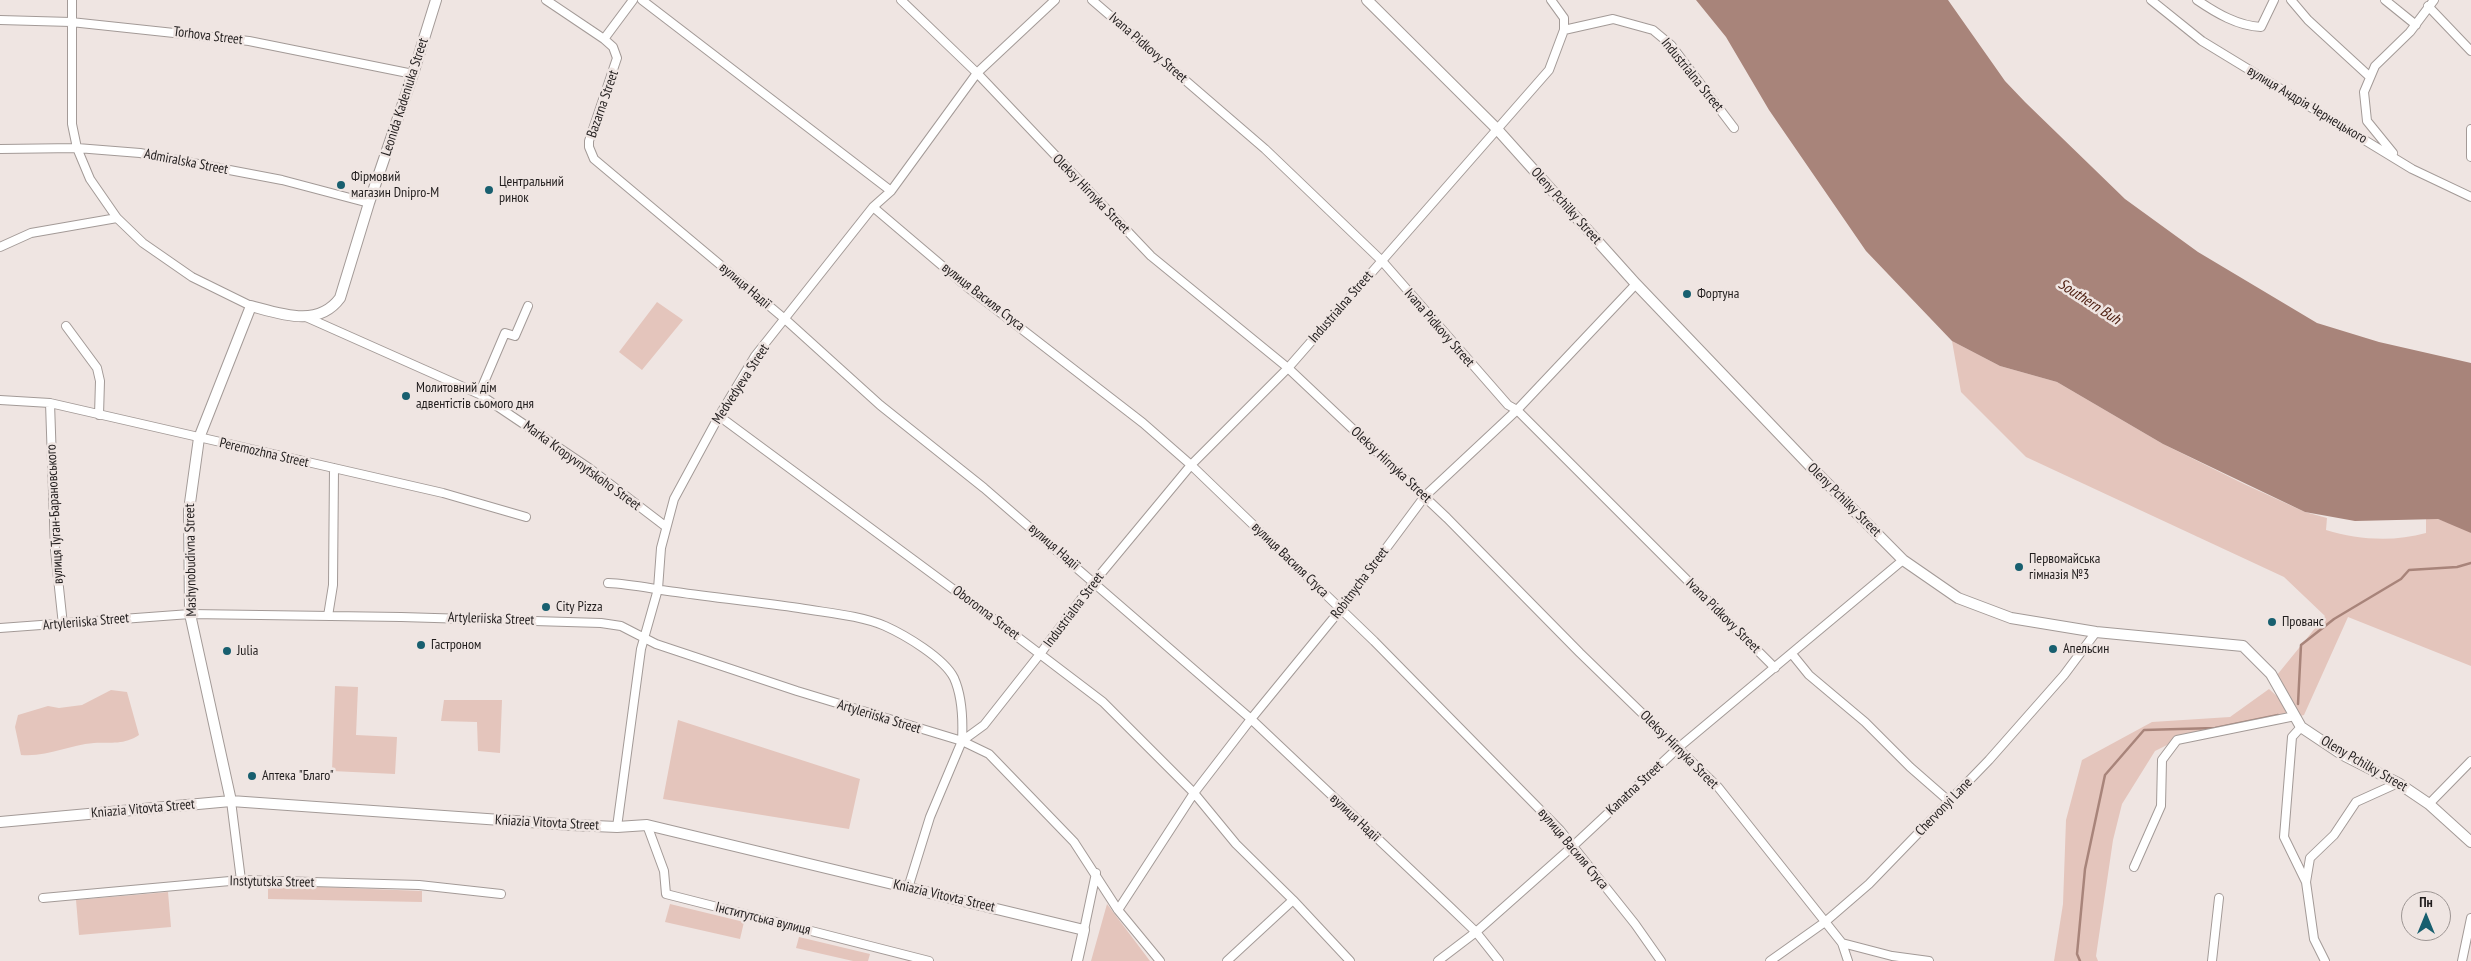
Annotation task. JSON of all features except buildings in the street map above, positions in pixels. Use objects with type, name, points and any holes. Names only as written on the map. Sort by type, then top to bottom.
[{"type":"street","name":"Marka Kropyvnytskoho Street","points":[[72,0],[72,124],[77,148],[90,179],[117,218],[143,243],[192,277],[251,306],[290,317],[306,317],[479,394],[545,437],[665,526]]},
{"type":"street","name":"Leonida Kadeniuka Street","points":[[306,317],[329,309],[340,298],[369,203],[436,0]]},
{"type":"street","name":"Bazarna Street","points":[[546,0],[614,47],[617,58],[604,102],[592,132],[589,147],[590,154]]},
{"type":"street","points":[[604,39],[633,0]]},
{"type":"street","points":[[642,0],[891,191]]},
{"type":"street","name":"Oleksy Hirnyka Street","points":[[901,0],[977,73],[1151,256],[1288,368],[1425,496],[1718,787],[1842,943],[1848,961]]},
{"type":"street","name":"Medvedyeva Street","points":[[617,827],[643,638],[658,589],[665,526],[674,499],[719,416],[755,356],[786,320],[873,207],[891,191],[977,73],[1055,0]]},
{"type":"street","name":"Ivana Pidkovy Street","points":[[1092,0],[1265,149],[1382,261],[1470,365],[1508,405],[1517,410],[1775,668]]},
{"type":"street","name":"Oleny Pchilky Street","points":[[1367,0],[1496,128],[1636,284],[1903,560],[1958,598],[2011,618],[2096,632],[2243,646],[2270,674],[2301,727],[2343,755],[2398,783],[2428,804],[2471,842]]},
{"type":"street","points":[[1551,0],[1564,18],[1564,30]]},
{"type":"street","name":"вулиця Андрія Чернецького","points":[[2151,0],[2202,41],[2412,169],[2471,197]]},
{"type":"street","points":[[2197,0],[2216,13],[2252,26],[2261,27],[2274,0]]},
{"type":"street","points":[[2291,0],[2308,20],[2370,77]]},
{"type":"street","points":[[2384,0],[2416,25]]},
{"type":"street","points":[[2412,169],[2386,147],[2367,121],[2364,92],[2375,66],[2416,25],[2431,3],[2471,51]]},
{"type":"street","name":"Torhova Street","points":[[0,20],[71,22],[248,41],[413,74]]},
{"type":"street","name":"Industrialna Street","points":[[962,741],[984,725],[1094,582],[1191,465],[1288,368],[1496,128],[1549,70],[1564,30],[1613,20],[1653,30],[1671,45],[1734,128]]},
{"type":"street","points":[[2471,130],[2471,157]]},
{"type":"street","name":"Admiralska Street","points":[[0,149],[77,148],[140,153],[282,180],[369,203]]},
{"type":"street","name":"вулиця Надії","points":[[590,154],[786,320],[880,405],[984,488],[1251,719],[1476,932],[1499,961]]},
{"type":"street","name":"вулиця Василя Стуса","points":[[873,207],[966,286],[1143,423],[1191,465],[1341,610],[1560,830],[1635,924],[1661,961]]},
{"type":"street","points":[[0,247],[31,233],[117,218]]},
{"type":"street","name":"Robitnycha Street","points":[[1118,910],[1194,792],[1251,719],[1341,610],[1425,496],[1517,410],[1636,284]]},
{"type":"street","name":"Mashynobudivna Street","points":[[241,880],[231,801],[190,614],[189,510],[199,438],[251,306]]},
{"type":"street","points":[[479,394],[505,333],[515,336],[528,306]]},
{"type":"street","points":[[66,326],[97,368],[100,381],[99,415]]},
{"type":"street","name":"Peremozhna Street","points":[[0,400],[50,403],[443,493],[526,517]]},
{"type":"street","name":"вулиця Туган-Барановського","points":[[50,403],[55,550],[63,625]]},
{"type":"street","name":"Oboronna Street","points":[[719,416],[1103,702],[1194,792],[1236,844],[1293,900],[1350,961]]},
{"type":"street","points":[[328,616],[333,585],[334,468]]},
{"type":"street","name":"Kanatna Street","points":[[1438,961],[1476,932],[1573,846],[1678,748],[1903,560]]},
{"type":"street","points":[[608,583],[768,603],[854,618],[884,626],[914,642],[937,659],[953,677],[962,724],[962,741],[930,817],[908,888]]},
{"type":"street","name":"Artyleriiska Street","points":[[0,628],[63,625],[95,620],[190,614],[601,623],[621,626],[643,638],[797,691],[962,741]]},
{"type":"street","name":"Chervonyi Lane","points":[[1770,961],[1825,922],[1869,884],[1950,802],[2064,675],[2096,632]]},
{"type":"street","points":[[1792,654],[1809,675],[1865,722],[1910,767],[1950,802]]},
{"type":"street","points":[[2134,867],[2161,806],[2162,760],[2177,740],[2295,716]]},
{"type":"street","points":[[2301,727],[2292,737],[2284,838],[2306,882]]},
{"type":"street","points":[[962,741],[989,754],[1074,842],[1096,873],[1118,910],[1160,961]]},
{"type":"street","points":[[2428,804],[2471,761]]},
{"type":"street","points":[[2325,961],[2314,939],[2306,882],[2310,858],[2334,834],[2356,802],[2398,783]]},
{"type":"street","name":"Kniazia Vitovta Street","points":[[0,822],[231,801],[617,827],[647,825],[1084,930]]},
{"type":"street","name":"Інститутська вулиця","points":[[647,825],[664,871],[666,894],[929,961]]},
{"type":"street","points":[[1077,961],[1096,873]]},
{"type":"street","name":"Instytutska Street","points":[[43,898],[241,880],[419,885],[501,894]]},
{"type":"street","points":[[2212,961],[2219,898]]},
{"type":"street","points":[[1227,961],[1293,900]]},
{"type":"street","points":[[2462,961],[2471,918]]},
{"type":"street","points":[[1842,943],[1892,956],[1930,961]]},
{"type":"shaded area","points":[[657,302],[683,320],[642,370],[619,352]]},
{"type":"shaded area","points":[[1952,341],[2000,366],[2057,382],[2163,444],[2305,512],[2327,518],[2326,530],[2363,538],[2401,538],[2426,533],[2426,518],[2438,519],[2468,530],[2471,533],[2471,666],[2348,617],[2304,715],[2300,716],[2277,675],[2325,616],[2284,577],[2026,457],[1961,392]]},
{"type":"shaded area","points":[[335,686],[358,687],[356,735],[397,737],[395,774],[332,771]]},
{"type":"shaded area","points":[[2269,689],[2281,700],[2287,715],[2181,738],[2155,751],[2122,804],[2113,840],[2096,956],[2098,961],[2054,961],[2063,904],[2066,820],[2082,760],[2152,722],[2230,717]]},
{"type":"shaded area","points":[[111,690],[127,692],[139,735],[123,742],[85,744],[50,753],[21,755],[15,727],[18,715],[48,706],[59,708],[82,705]]},
{"type":"shaded area","points":[[444,700],[502,700],[500,753],[478,751],[477,722],[441,721]]},
{"type":"shaded area","points":[[678,720],[860,779],[849,829],[663,799]]},
{"type":"shaded area","points":[[268,885],[422,891],[422,902],[268,899]]},
{"type":"shaded area","points":[[168,892],[171,927],[79,935],[76,900]]},
{"type":"shaded area","points":[[670,904],[744,922],[740,939],[665,922]]},
{"type":"shaded area","points":[[1107,904],[1150,961],[1091,961]]},
{"type":"shaded area","points":[[799,937],[870,954],[868,961],[853,961],[796,948]]},
{"type":"water","name":"Southern Buh","points":[[1696,0],[1948,0],[2005,81],[2025,102],[2125,199],[2198,252],[2317,323],[2379,342],[2471,363],[2471,533],[2438,519],[2355,521],[2305,512],[2163,444],[2057,382],[2000,366],[1952,341],[1866,251],[1769,110],[1726,37]]},
{"type":"waterway","points":[[2298,704],[2301,645],[2334,619],[2401,579],[2409,570],[2457,567],[2471,563]]},
{"type":"waterway","points":[[2080,961],[2077,954],[2085,869],[2105,775],[2144,730],[2215,728],[2278,715]]},
{"type":"place","name":"Фірмовий магазин Dnipro-M","points":[[341,185]]},
{"type":"place","name":"Центральний ринок","points":[[489,190]]},
{"type":"place","name":"Фортуна","points":[[1687,294]]},
{"type":"place","name":"Молитовний дім адвентістів сьомого дня","points":[[406,396]]},
{"type":"place","name":"Первомайська гімназія №3","points":[[2019,567]]},
{"type":"place","name":"City Pizza","points":[[546,607]]},
{"type":"place","name":"Прованс","points":[[2272,622]]},
{"type":"place","name":"Гастроном","points":[[421,645]]},
{"type":"place","name":"Апельсин","points":[[2053,649]]},
{"type":"place","name":"Julia","points":[[227,651]]},
{"type":"place","name":"Аптека \"Благо\"","points":[[252,776]]}]
